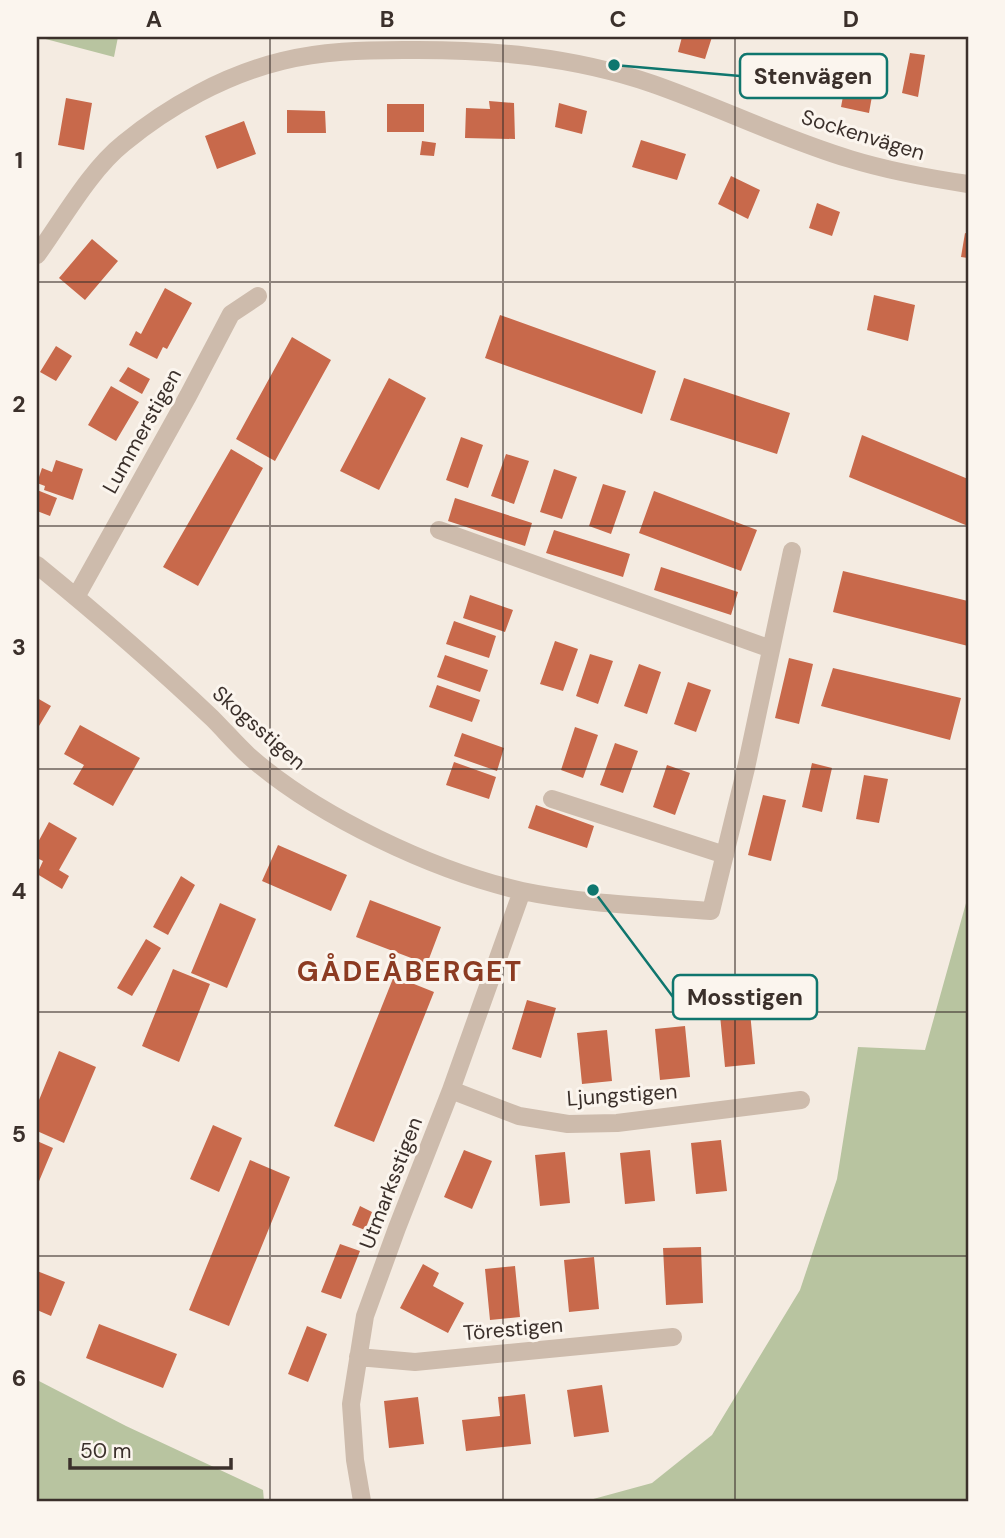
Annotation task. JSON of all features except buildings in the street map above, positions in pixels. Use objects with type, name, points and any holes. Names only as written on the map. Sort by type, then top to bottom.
[{"type":"street","name":"Sockenvägen","points":[[37,255],[94,175],[121,145],[157,118],[192,97],[245,73],[331,45],[510,53],[542,57],[651,83],[848,159],[913,176],[968,184]]},
{"type":"street","name":"Lummerstigen","points":[[76,597],[182,408],[231,314],[258,296]]},
{"type":"street","points":[[439,530],[771,649]]},
{"type":"street","points":[[552,799],[725,855],[792,551]]},
{"type":"street","name":"Skogsstigen","points":[[37,565],[211,718],[250,756],[308,798],[363,831],[395,846],[448,868],[522,891],[711,911],[725,855]]},
{"type":"street","name":"Utmarksstigen","points":[[362,1501],[355,1460],[351,1404],[365,1316],[451,1090],[522,891]]},
{"type":"street","name":"Ljungstigen","points":[[451,1090],[519,1116],[568,1124],[617,1123],[801,1100]]},
{"type":"street","name":"Törestigen","points":[[358,1357],[415,1362],[673,1337]]},
{"type":"green space","points":[[38,37],[118,37],[114,57]]},
{"type":"green space","points":[[968,896],[968,1501],[586,1501],[652,1483],[712,1435],[800,1290],[837,1179],[858,1047],[925,1050]]},
{"type":"green space","points":[[37,1380],[126,1426],[263,1490],[264,1501],[37,1501]]},
{"type":"place","name":"Stenvägen","points":[[614,65]]},
{"type":"place","name":"Mosstigen","points":[[593,890]]},
{"type":"district","name":"GÅDEÅBERGET","points":[[410,971]]}]
